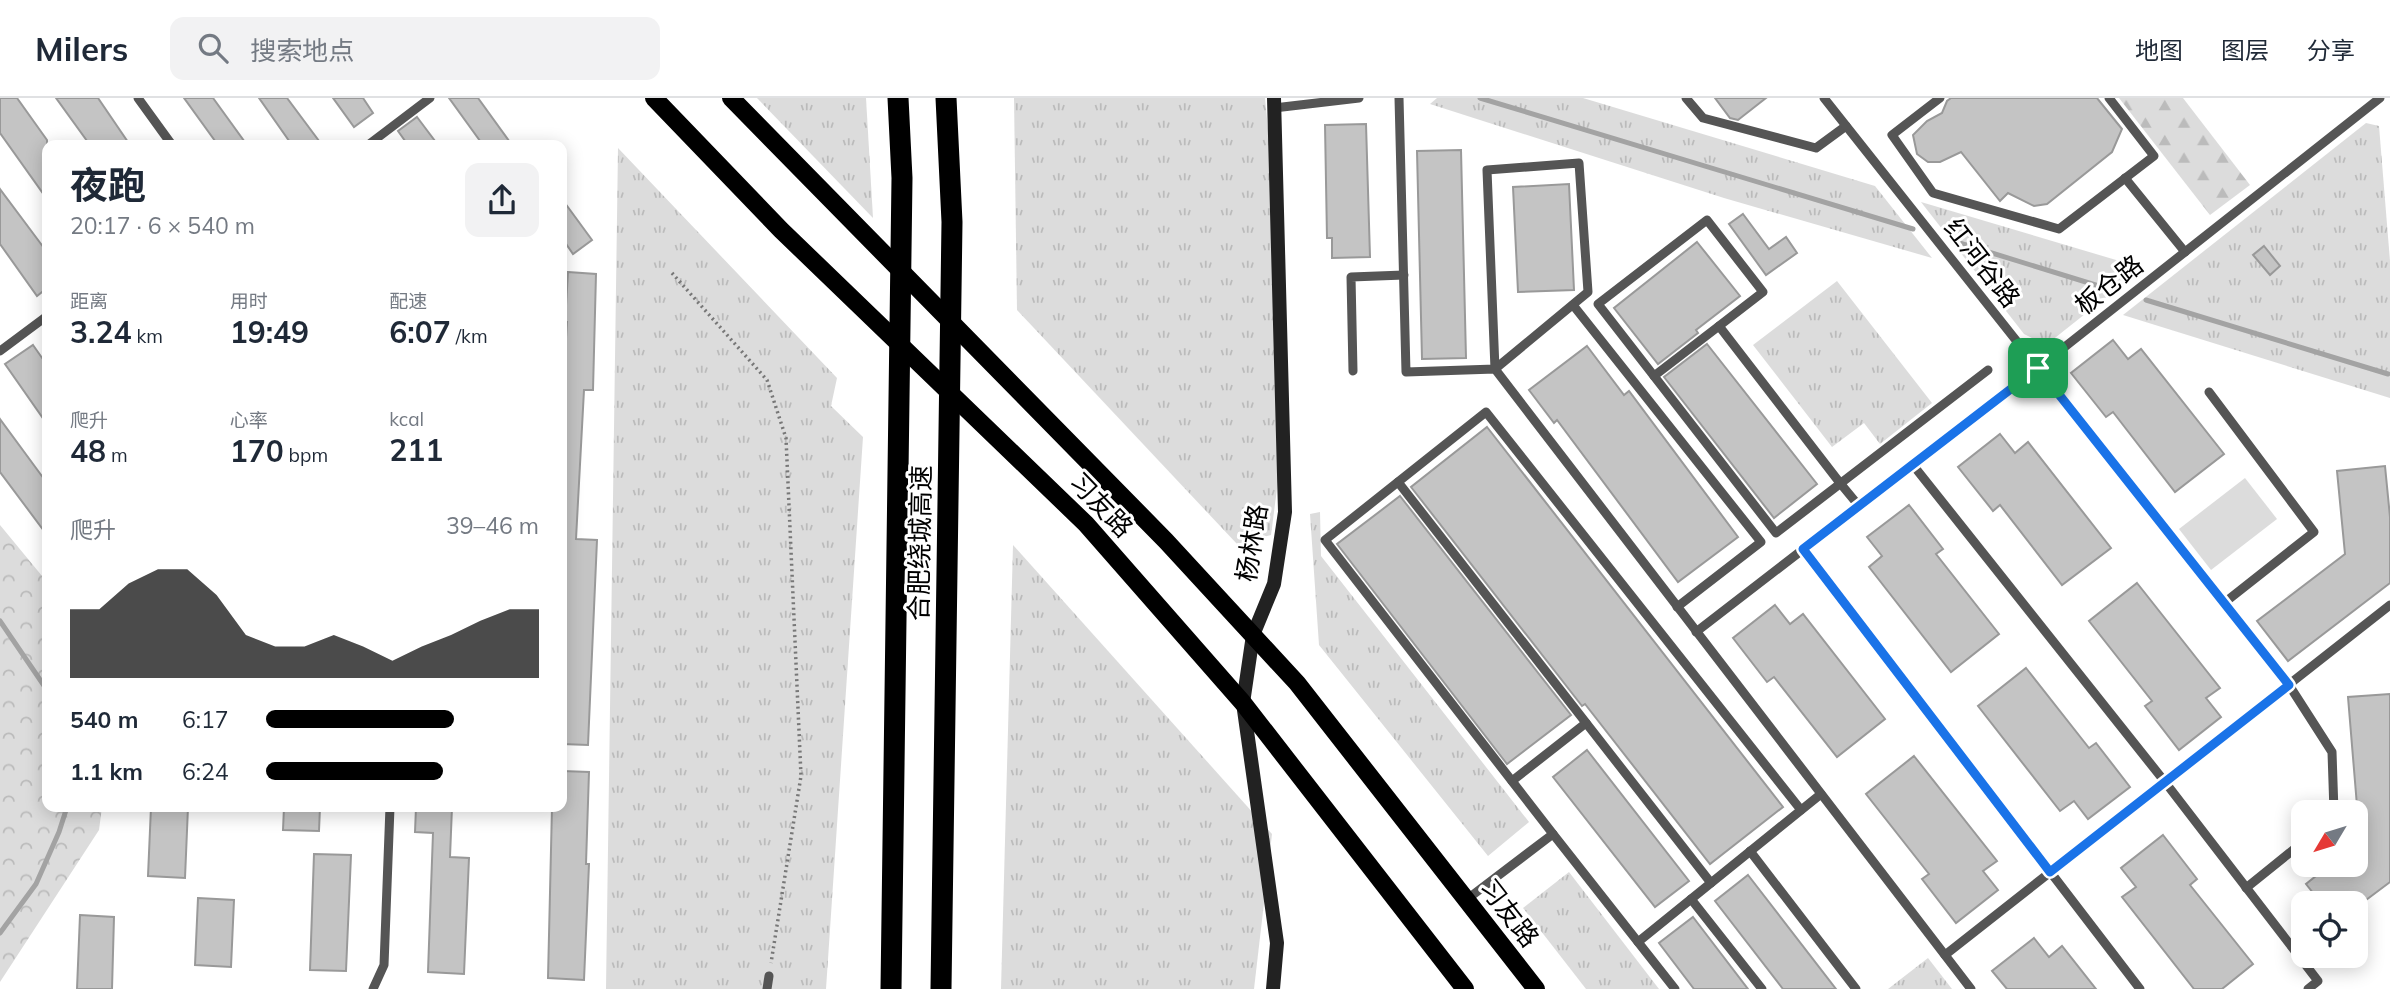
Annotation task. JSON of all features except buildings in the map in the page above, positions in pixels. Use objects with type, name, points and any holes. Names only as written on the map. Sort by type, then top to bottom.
[{"type":"highway","name":"合肥绕城高速","points":[[891,989],[902,178],[898,98]]},
{"type":"highway","name":"合肥绕城高速","points":[[941,989],[952,222],[946,98]]},
{"type":"main road","name":"习友路","points":[[654,98],[781,230],[1086,524],[1243,703],[1465,989]]},
{"type":"main road","name":"习友路","points":[[731,98],[1166,541],[1297,683],[1536,989]]},
{"type":"street","name":"杨林路","points":[[1273,989],[1277,943],[1243,703],[1253,635],[1274,584],[1285,512],[1274,103]]},
{"type":"lane","points":[[138,98],[168,140]]},
{"type":"lane","points":[[375,140],[430,98]]},
{"type":"lane","points":[[1274,103],[1359,98]]},
{"type":"lane","points":[[1399,98],[1406,372],[1495,369],[1588,292],[1579,163],[1487,170],[1495,369],[1971,989]]},
{"type":"lane","points":[[1686,98],[1703,118],[1816,148],[1846,126]]},
{"type":"lane","name":"红河谷路","points":[[1824,98],[2289,685],[2332,752],[2334,800]]},
{"type":"lane","points":[[1940,98],[1892,135],[1933,193],[2059,229],[2154,156],[2109,98]]},
{"type":"lane","name":"板仓路","points":[[1696,632],[2038,368],[2380,98]]},
{"type":"lane","points":[[2125,178],[2185,252]]},
{"type":"lane","points":[[1654,376],[1763,292],[1707,220],[1598,304],[1776,533],[1988,370]]},
{"type":"lane","points":[[1353,371],[1351,277],[1404,275]]},
{"type":"lane","points":[[1573,305],[1761,541],[1677,607]]},
{"type":"lane","points":[[0,351],[42,320]]},
{"type":"lane","points":[[1719,326],[1859,506]]},
{"type":"lane","points":[[2209,392],[2314,532],[2224,603]]},
{"type":"lane","points":[[1675,989],[1325,540],[1486,412],[1801,810]]},
{"type":"lane","points":[[1913,465],[2165,782],[2320,985],[2308,989]]},
{"type":"lane","points":[[1398,482],[1711,883]]},
{"type":"lane","points":[[1803,549],[2140,989]]},
{"type":"lane","points":[[1945,955],[2390,605]]},
{"type":"lane","points":[[1512,781],[1586,723]]},
{"type":"lane","points":[[1638,942],[1821,794]]},
{"type":"lane","points":[[373,989],[384,965],[390,812]]},
{"type":"lane","points":[[1466,900],[1553,834]]},
{"type":"lane","points":[[1750,851],[1856,989]]},
{"type":"lane","points":[[2246,888],[2291,852]]},
{"type":"lane","points":[[1691,899],[1762,989]]},
{"type":"lane","points":[[767,989],[769,976]]},
{"type":"path","points":[[672,273],[767,380],[786,438],[801,776],[769,976]]},
{"type":"green space","points":[[757,98],[866,98],[873,218]]},
{"type":"green space","points":[[1014,98],[1265,98],[1272,171],[1278,481],[1271,535],[1237,544],[1017,310]]},
{"type":"green space","points":[[1437,98],[1583,98],[1875,186],[1932,258],[1724,198],[1430,104]]},
{"type":"green space","points":[[2119,98],[2183,98],[2250,185],[2210,215]]},
{"type":"green space","points":[[2366,123],[2379,126],[2390,261],[2390,398],[2123,315]]},
{"type":"green space","points":[[618,148],[837,378],[831,406],[863,437],[826,989],[606,989]]},
{"type":"green space","points":[[1921,202],[2143,268],[2046,345],[2024,334]]},
{"type":"green space","points":[[1837,281],[1932,403],[1880,444],[1864,423],[1832,447],[1753,345]]},
{"type":"green space","points":[[2245,478],[2277,519],[2211,570],[2179,529]]},
{"type":"green space","points":[[1320,512],[1321,556],[1529,822],[1488,856],[1319,645],[1310,514]]},
{"type":"green space","points":[[0,525],[42,576],[42,812],[101,812],[99,830],[0,982]]},
{"type":"green space","points":[[1013,545],[1272,834],[1254,989],[1001,989]]},
{"type":"green space","points":[[1569,872],[1659,989],[1586,989],[1523,908]]},
{"type":"green space","points":[[1928,958],[1952,989],[1888,989]]},
{"type":"waterway","points":[[1480,98],[1913,229]]},
{"type":"waterway","points":[[1953,241],[2115,291]]},
{"type":"waterway","points":[[2146,300],[2388,374]]},
{"type":"waterway","points":[[0,621],[42,683]]},
{"type":"waterway","points":[[0,933],[36,884],[65,812]]},
{"type":"route","points":[[2038,368],[2289,685],[2050,872],[1803,549],[2038,368]]}]
